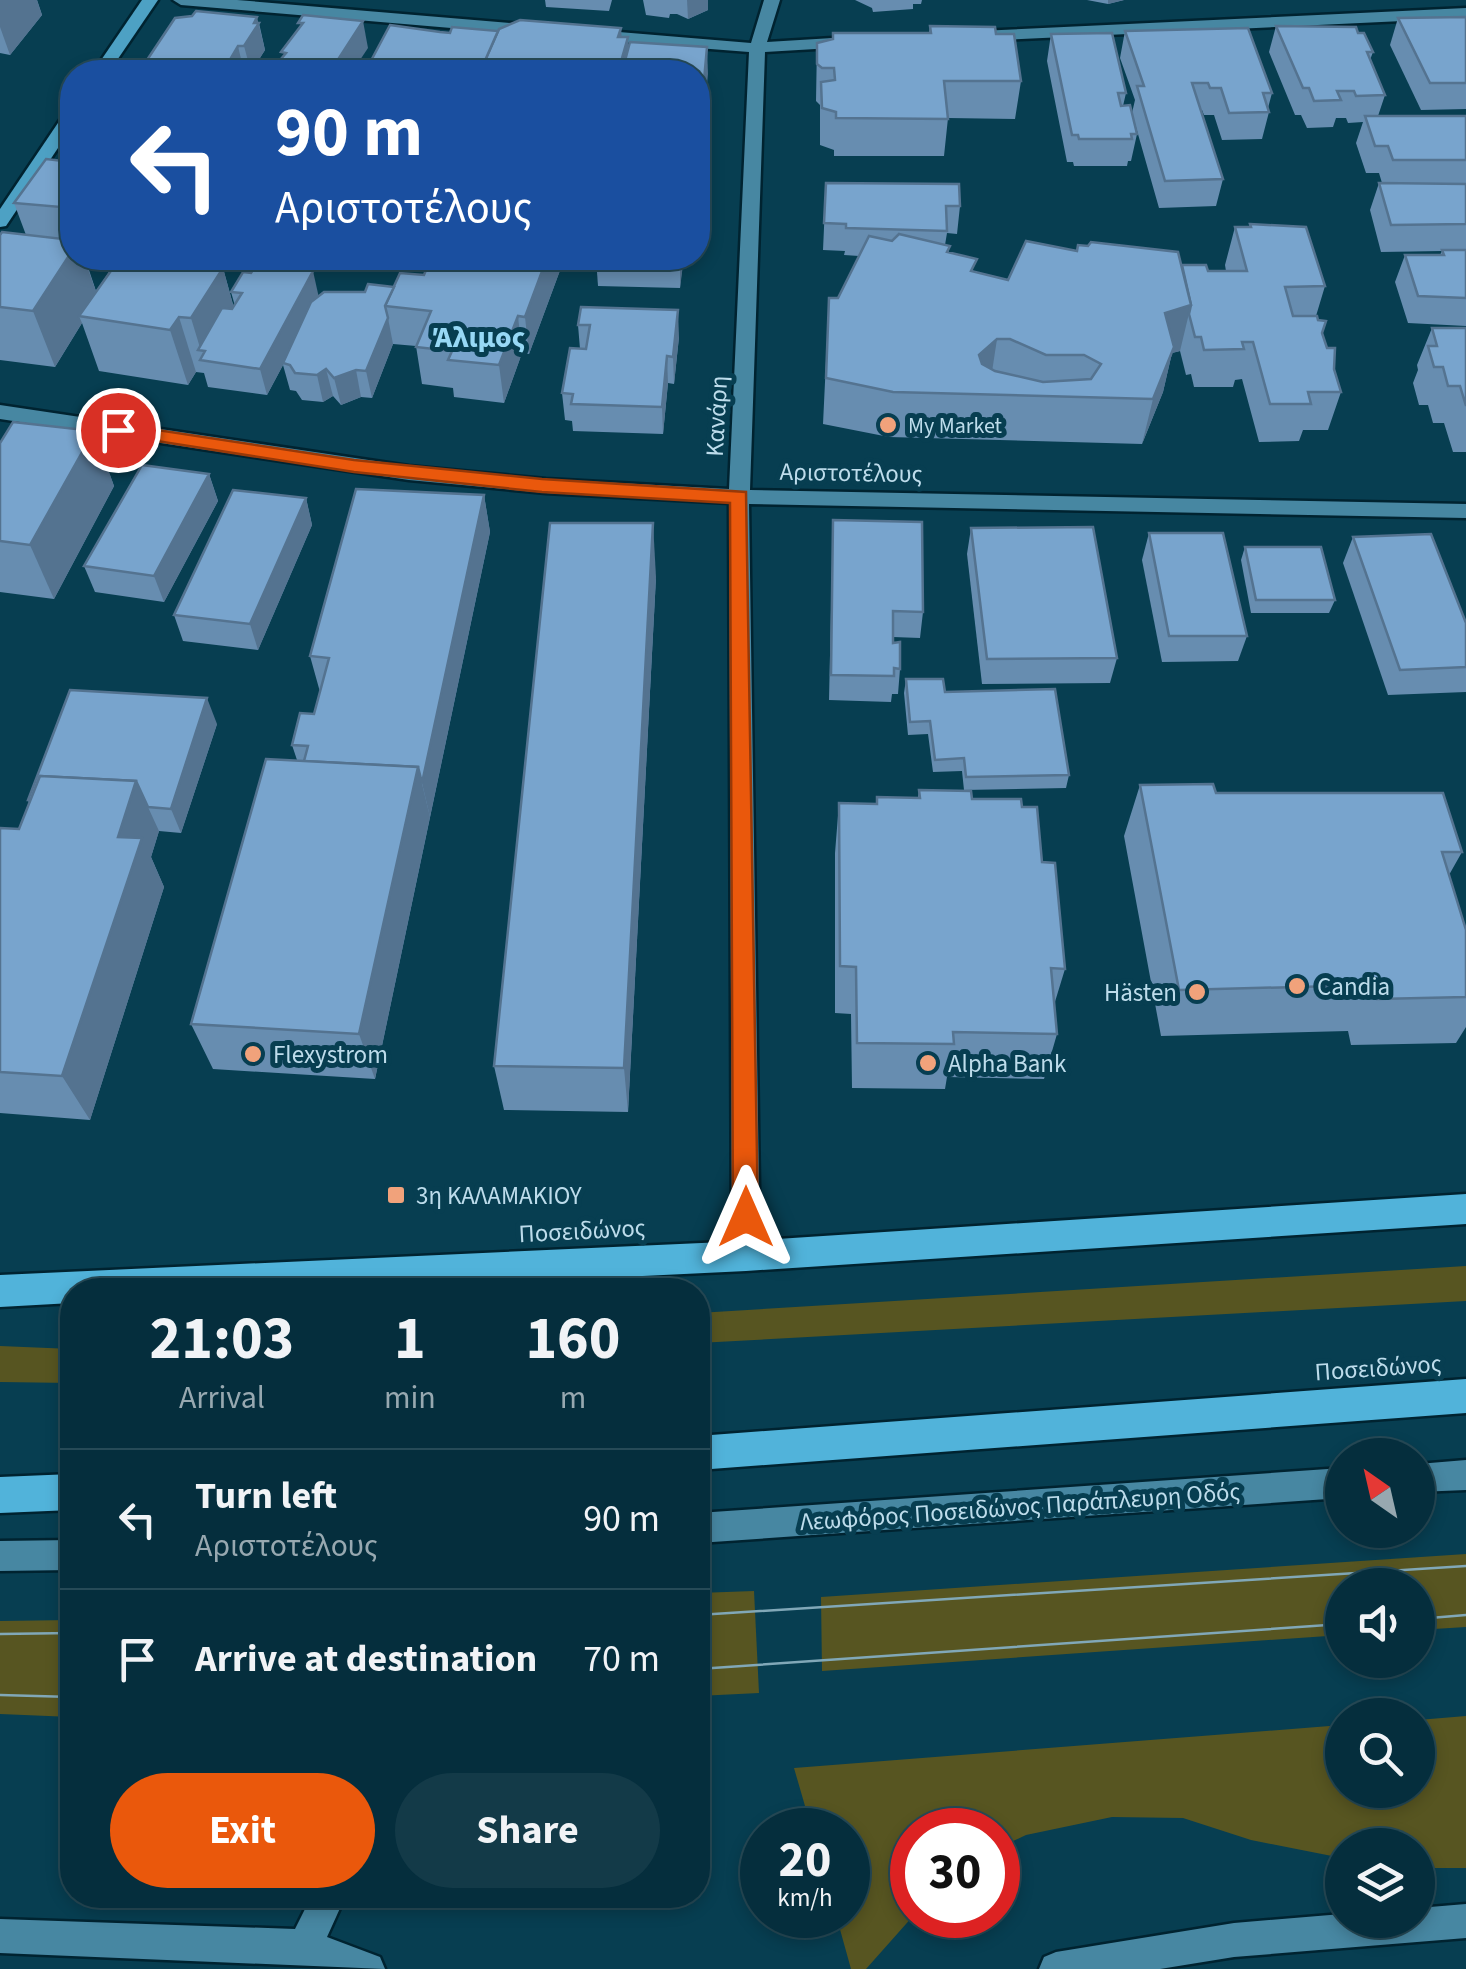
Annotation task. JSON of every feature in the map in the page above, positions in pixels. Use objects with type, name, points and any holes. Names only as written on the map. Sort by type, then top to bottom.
[{"type":"highway","name":"Ποσειδώνος","points":[[290,1278],[746,1256],[1466,1209]]},
{"type":"highway","name":"Ποσειδώνος","points":[[0,1292],[60,1289]]},
{"type":"highway","name":"Ποσειδώνος","points":[[710,1452],[1466,1396]]},
{"type":"highway","points":[[0,1495],[60,1492]]},
{"type":"main road","points":[[109,60],[150,0]]},
{"type":"main road","points":[[0,222],[60,133]]},
{"type":"street","points":[[182,0],[553,32]]},
{"type":"street","name":"Κανάρη","points":[[746,1256],[739,497],[757,48],[772,0]]},
{"type":"street","points":[[968,36],[1466,13]]},
{"type":"street","points":[[572,33],[757,48],[869,41]]},
{"type":"street","name":"Αριστοτέλους","points":[[0,412],[354,466],[542,486],[739,497],[1466,511]]},
{"type":"street","points":[[1435,1477],[1466,1475]]},
{"type":"street","name":"Λεωφόρος Ποσειδώνος Παράπλευρη Οδός","points":[[710,1527],[1325,1485]]},
{"type":"street","points":[[0,1556],[60,1554]]},
{"type":"street","points":[[304,1946],[323,1908]]},
{"type":"street","points":[[1056,1969],[1234,1940],[1466,1921]]},
{"type":"street","points":[[0,1936],[304,1946],[368,1969]]},
{"type":"shaded area","points":[[1466,1266],[1466,1301],[710,1342],[710,1312]]},
{"type":"shaded area","points":[[0,1346],[60,1348],[60,1383],[0,1382]]},
{"type":"shaded area","points":[[1466,1554],[1466,1627],[1435,1629],[1435,1568],[1325,1568],[1325,1636],[822,1671],[821,1597]]},
{"type":"shaded area","points":[[754,1591],[759,1693],[710,1695],[710,1593]]},
{"type":"shaded area","points":[[60,1620],[60,1716],[0,1714],[0,1621]]},
{"type":"shaded area","points":[[1466,1716],[1466,1868],[1435,1868],[1435,1828],[1325,1828],[1325,1855],[1251,1840],[1183,1818],[1112,1817],[1020,1838],[1020,1808],[890,1808],[890,1938],[894,1938],[866,1969],[851,1969],[842,1938],[870,1938],[870,1808],[806,1808],[794,1768],[1325,1726],[1325,1808],[1435,1808],[1435,1719]]},
{"type":"building","points":[[196,11],[257,17],[254,23],[259,23],[230,60],[147,60],[175,18],[192,16]]},
{"type":"building","points":[[303,15],[363,21],[338,60],[280,60],[286,53],[281,52],[303,23],[298,23]]},
{"type":"building","points":[[1466,17],[1466,83],[1430,83],[1398,18]]},
{"type":"building","points":[[520,20],[621,28],[618,37],[628,37],[621,60],[485,60],[499,29]]},
{"type":"building","points":[[390,25],[450,33],[452,27],[498,31],[485,60],[371,60]]},
{"type":"building","points":[[930,26],[995,27],[996,34],[1014,34],[1021,81],[944,81],[948,119],[836,118],[836,112],[822,108],[821,82],[835,80],[834,68],[817,64],[817,43],[833,39],[833,33],[931,33]]},
{"type":"building","points":[[1276,26],[1356,27],[1358,33],[1364,33],[1373,52],[1367,52],[1385,95],[1356,96],[1354,91],[1337,91],[1341,100],[1314,101],[1309,88],[1303,88]]},
{"type":"building","points":[[1248,28],[1272,93],[1263,93],[1269,112],[1229,113],[1221,88],[1192,83],[1223,179],[1165,181],[1137,86],[1144,86],[1125,31]]},
{"type":"building","points":[[1112,33],[1126,93],[1118,93],[1121,106],[1130,105],[1137,134],[1131,134],[1132,139],[1079,139],[1072,135],[1051,34]]},
{"type":"building","points":[[630,42],[707,47],[706,60],[625,60]]},
{"type":"building","points":[[1365,116],[1466,116],[1466,160],[1393,160],[1388,146],[1375,146]]},
{"type":"building","points":[[46,159],[60,161],[60,207],[14,203]]},
{"type":"building","points":[[826,183],[959,184],[960,206],[946,206],[947,231],[846,228],[846,224],[824,223]]},
{"type":"building","points":[[1379,183],[1466,184],[1466,224],[1391,225]]},
{"type":"building","points":[[1250,224],[1306,227],[1325,286],[1285,287],[1293,316],[1317,316],[1318,320],[1326,321],[1322,333],[1327,348],[1335,348],[1334,369],[1341,392],[1308,392],[1311,404],[1270,404],[1253,342],[1242,342],[1244,349],[1204,350],[1201,337],[1195,337],[1182,265],[1206,265],[1208,271],[1247,271],[1235,227],[1251,227]]},
{"type":"building","points":[[2,232],[60,239],[60,269],[33,311],[0,307]]},
{"type":"building","points":[[899,234],[950,246],[947,252],[977,259],[971,271],[1008,280],[1026,241],[1077,251],[1078,245],[1088,246],[1091,242],[1178,252],[1191,305],[1165,313],[1174,347],[1153,399],[893,392],[826,378],[829,298],[838,298],[869,236],[892,241]],"holes":[[[997,339],[1010,339],[1046,355],[1084,355],[1101,364],[1091,379],[1043,382],[995,371],[982,364],[979,355]]]},
{"type":"building","points":[[1442,250],[1466,250],[1466,298],[1418,296],[1405,255],[1444,255]]},
{"type":"building","points":[[112,270],[222,270],[191,318],[179,317],[170,330],[79,316]]},
{"type":"building","points":[[426,270],[543,270],[525,317],[518,316],[499,365],[448,360],[452,351],[416,347],[431,311],[385,306],[400,273],[424,275]]},
{"type":"building","points":[[313,271],[260,369],[200,360],[205,351],[198,350],[222,308],[232,309],[242,293],[231,292],[243,272]]},
{"type":"building","points":[[368,284],[394,287],[385,306],[388,318],[366,371],[356,370],[334,378],[326,369],[317,375],[295,373],[283,363],[311,302],[324,292],[365,292]]},
{"type":"building","points":[[581,307],[678,310],[673,357],[667,356],[662,407],[571,404],[573,394],[562,393],[570,348],[586,349],[590,325],[578,325]]},
{"type":"building","points":[[1432,328],[1466,328],[1466,406],[1460,386],[1448,386],[1443,367],[1434,367],[1428,346],[1437,346]]},
{"type":"building","points":[[13,422],[94,431],[30,545],[0,541],[0,443]]},
{"type":"building","points":[[142,465],[209,474],[154,576],[84,566]]},
{"type":"building","points":[[356,489],[484,495],[422,783],[418,767],[304,761],[308,746],[292,745],[300,713],[314,714],[329,658],[310,656]]},
{"type":"building","points":[[233,490],[306,498],[250,624],[174,615]]},
{"type":"building","points":[[833,520],[922,522],[923,612],[893,611],[893,643],[900,642],[900,669],[894,668],[894,676],[831,675]]},
{"type":"building","points":[[550,523],[653,523],[624,1068],[494,1066]]},
{"type":"building","points":[[1093,527],[1117,658],[987,659],[971,528]]},
{"type":"building","points":[[1149,533],[1223,533],[1247,636],[1169,636]]},
{"type":"building","points":[[1431,534],[1466,623],[1466,667],[1400,670],[1353,537]]},
{"type":"building","points":[[1245,547],[1321,547],[1335,600],[1256,600]]},
{"type":"building","points":[[906,679],[943,679],[945,692],[1055,689],[1069,775],[966,777],[964,758],[935,760],[930,721],[910,722]]},
{"type":"building","points":[[70,690],[207,698],[171,809],[148,807],[136,781],[40,776],[28,800]]},
{"type":"building","points":[[266,759],[418,767],[359,1034],[191,1024]]},
{"type":"building","points":[[40,776],[136,781],[118,837],[142,838],[62,1076],[0,1072],[0,828],[19,829]]},
{"type":"building","points":[[1213,784],[1216,793],[1443,793],[1462,852],[1442,852],[1466,930],[1466,997],[1377,999],[1373,985],[1179,990],[1140,785]]},
{"type":"building","points":[[919,790],[971,791],[972,799],[1021,799],[1022,807],[1037,807],[1042,862],[1055,863],[1065,969],[1051,968],[1057,1034],[953,1032],[954,1044],[857,1043],[856,967],[840,966],[839,803],[877,804],[877,797],[920,798]]},
{"type":"tram line","points":[[710,1614],[1466,1566]]},
{"type":"tram line","points":[[1435,1618],[1466,1615]]},
{"type":"tram line","points":[[710,1668],[1325,1625]]},
{"type":"tram line","points":[[0,1634],[60,1633]]},
{"type":"tram line","points":[[0,1695],[60,1697]]},
{"type":"place","name":"My Market","points":[[888,425]]},
{"type":"place","name":"Candia","points":[[1297,986]]},
{"type":"place","name":"Hästen","points":[[1197,992]]},
{"type":"place","name":"Flexystrom","points":[[253,1054]]},
{"type":"place","name":"Alpha Bank","points":[[928,1063]]},
{"type":"place","name":"3η ΚΑΛΑΜΑΚΙΟΥ","points":[[396,1195]]},
{"type":"district","name":"Άλιμος","points":[[479,337]]},
{"type":"route","points":[[118,430],[354,466],[542,486],[739,497],[746,1217]]}]
